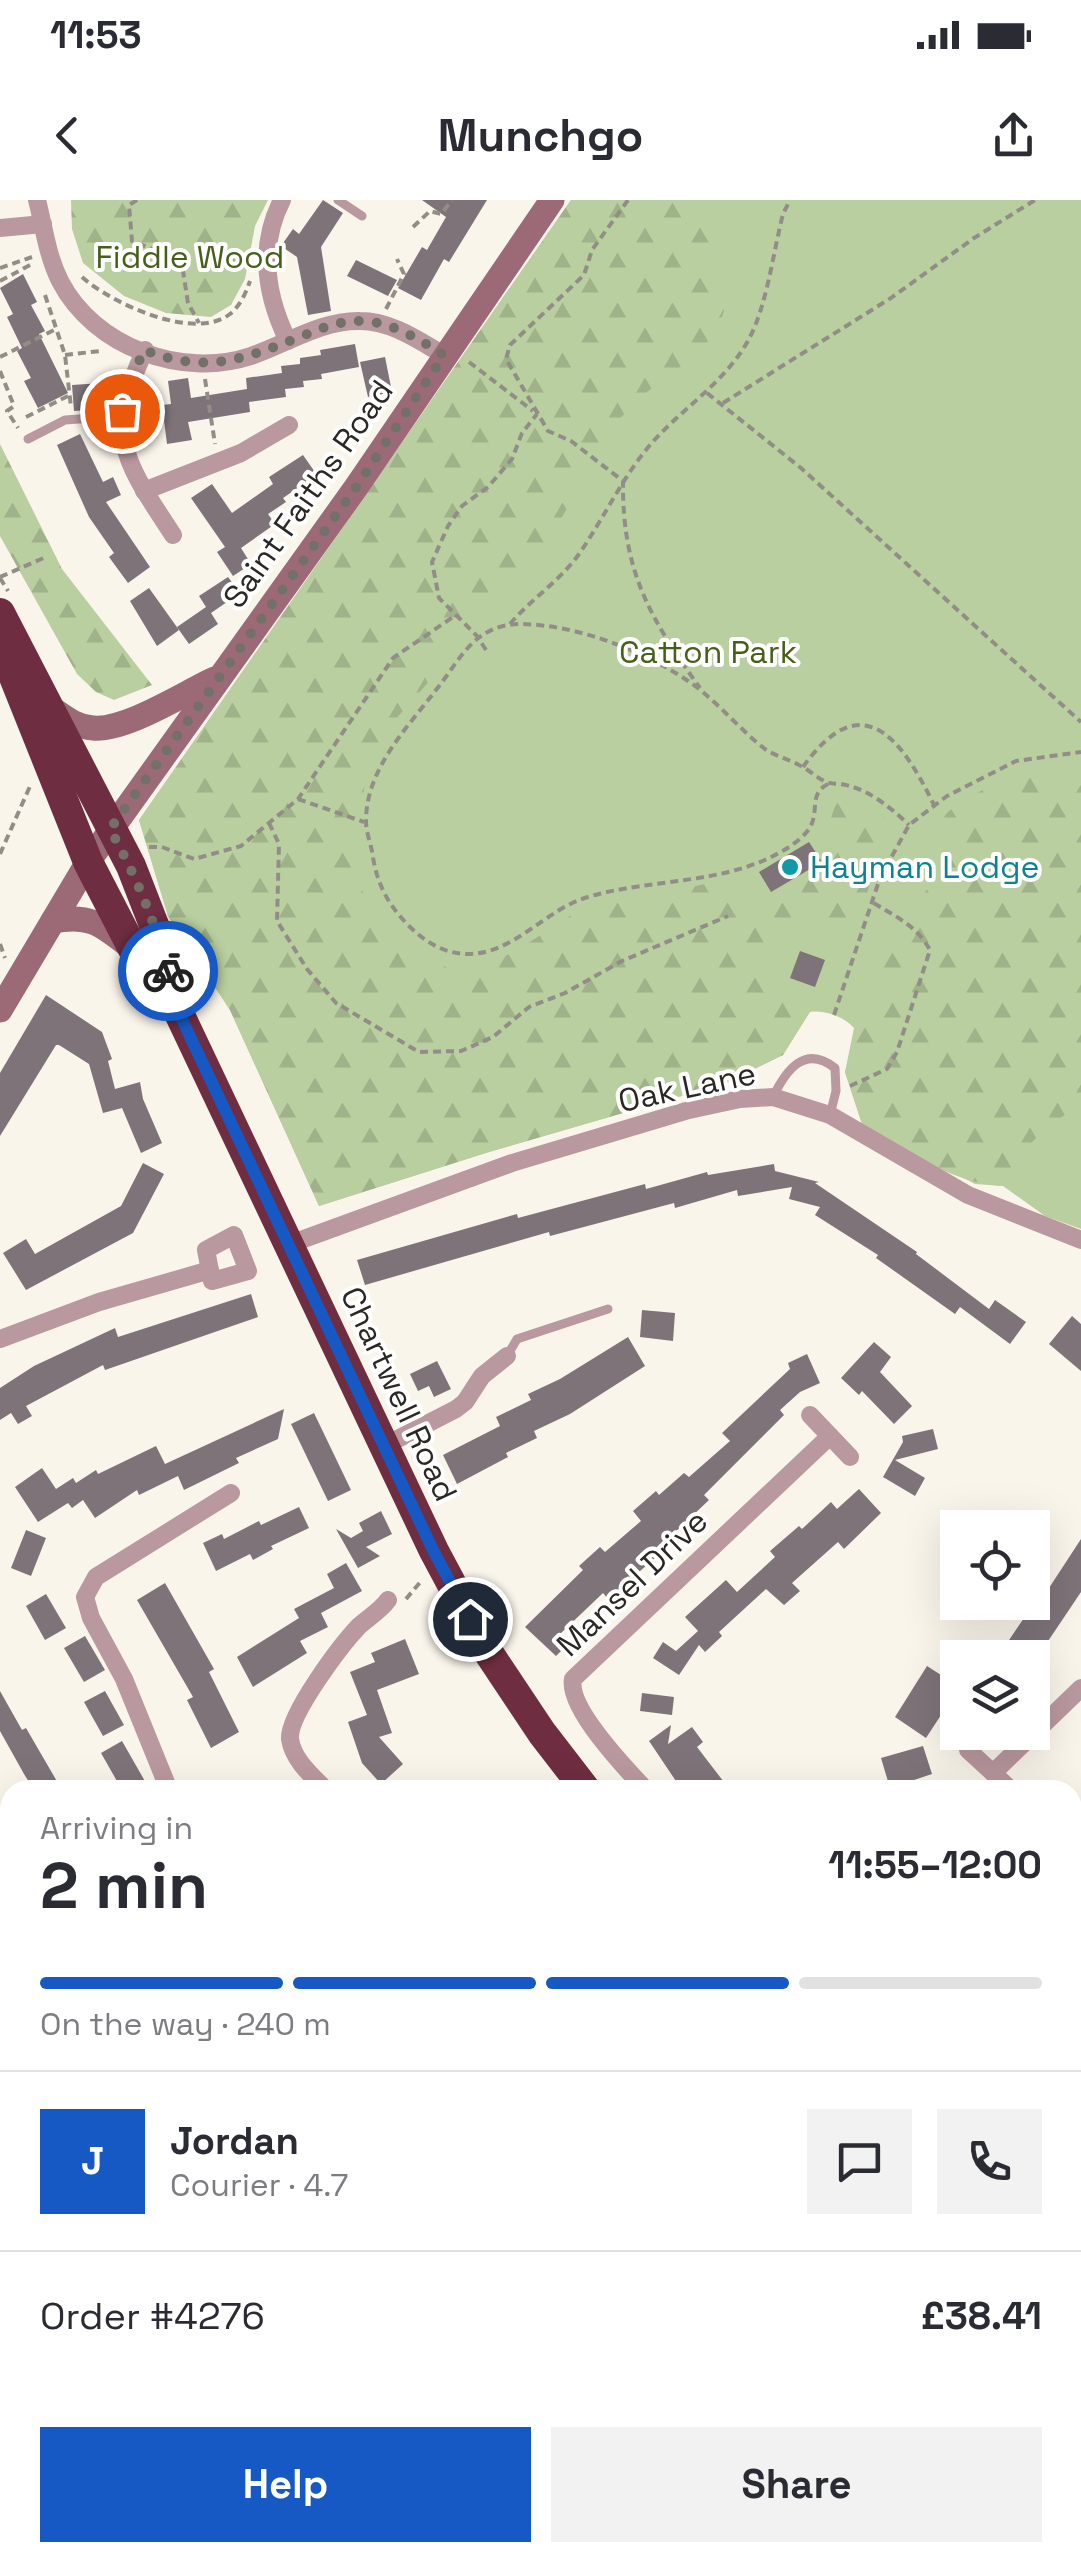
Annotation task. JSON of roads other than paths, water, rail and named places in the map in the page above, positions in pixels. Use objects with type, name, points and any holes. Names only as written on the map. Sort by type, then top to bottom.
[{"type":"highway","name":"Chartwell Road","points":[[0,613],[131,866],[161,943],[178,1011]]},
{"type":"highway","name":"Chartwell Road","points":[[0,642],[88,862],[133,950],[178,1011],[434,1552],[488,1652],[578,1780]]},
{"type":"street","points":[[37,200],[49,256],[62,284],[110,337],[136,348],[168,360],[203,364],[249,357],[338,323],[361,320],[408,334],[444,355]]},
{"type":"street","points":[[282,200],[269,237],[267,257],[269,292],[288,342]]},
{"type":"street","name":"Saint Faiths Road","points":[[0,1010],[110,829],[357,486],[552,200]]},
{"type":"street","points":[[0,228],[43,224]]},
{"type":"street","points":[[136,348],[122,416],[122,437],[129,464],[173,535]]},
{"type":"street","points":[[144,491],[218,463],[290,424]]},
{"type":"street","name":"Saint Faiths Road","points":[[51,708],[75,724],[109,726],[219,678]]},
{"type":"street","points":[[52,921],[79,917],[91,920],[133,950]]},
{"type":"street","name":"Oak Lane","points":[[290,1244],[512,1163],[689,1110],[740,1099],[773,1098],[830,1115],[968,1196],[1081,1240]]},
{"type":"street","points":[[0,1340],[99,1302],[210,1270]]},
{"type":"street","points":[[384,1446],[456,1409],[482,1376],[507,1356]]},
{"type":"street","points":[[810,1415],[850,1457]]},
{"type":"street","name":"Mansel Drive","points":[[638,1780],[580,1708],[571,1688],[573,1679],[830,1436]]},
{"type":"street","points":[[164,1780],[124,1679],[91,1618],[85,1598],[96,1577],[231,1492]]},
{"type":"street","points":[[316,1780],[300,1764],[290,1743],[291,1724],[360,1626],[388,1600]]},
{"type":"street","points":[[993,1773],[1081,1688]]},
{"type":"street","points":[[968,1750],[1000,1780]]},
{"type":"lane","points":[[338,200],[362,216]]},
{"type":"lane","points":[[28,439],[72,419],[122,416]]},
{"type":"lane","points":[[773,1098],[782,1078],[808,1058],[823,1058],[835,1068],[836,1089],[830,1115]]},
{"type":"lane","points":[[507,1356],[517,1339],[608,1309]]},
{"type":"place","name":"Hayman Lodge","points":[[790,867]]},
{"type":"park label","name":"Fiddle Wood","points":[[190,257]]},
{"type":"park label","name":"Catton Park","points":[[708,652]]}]
